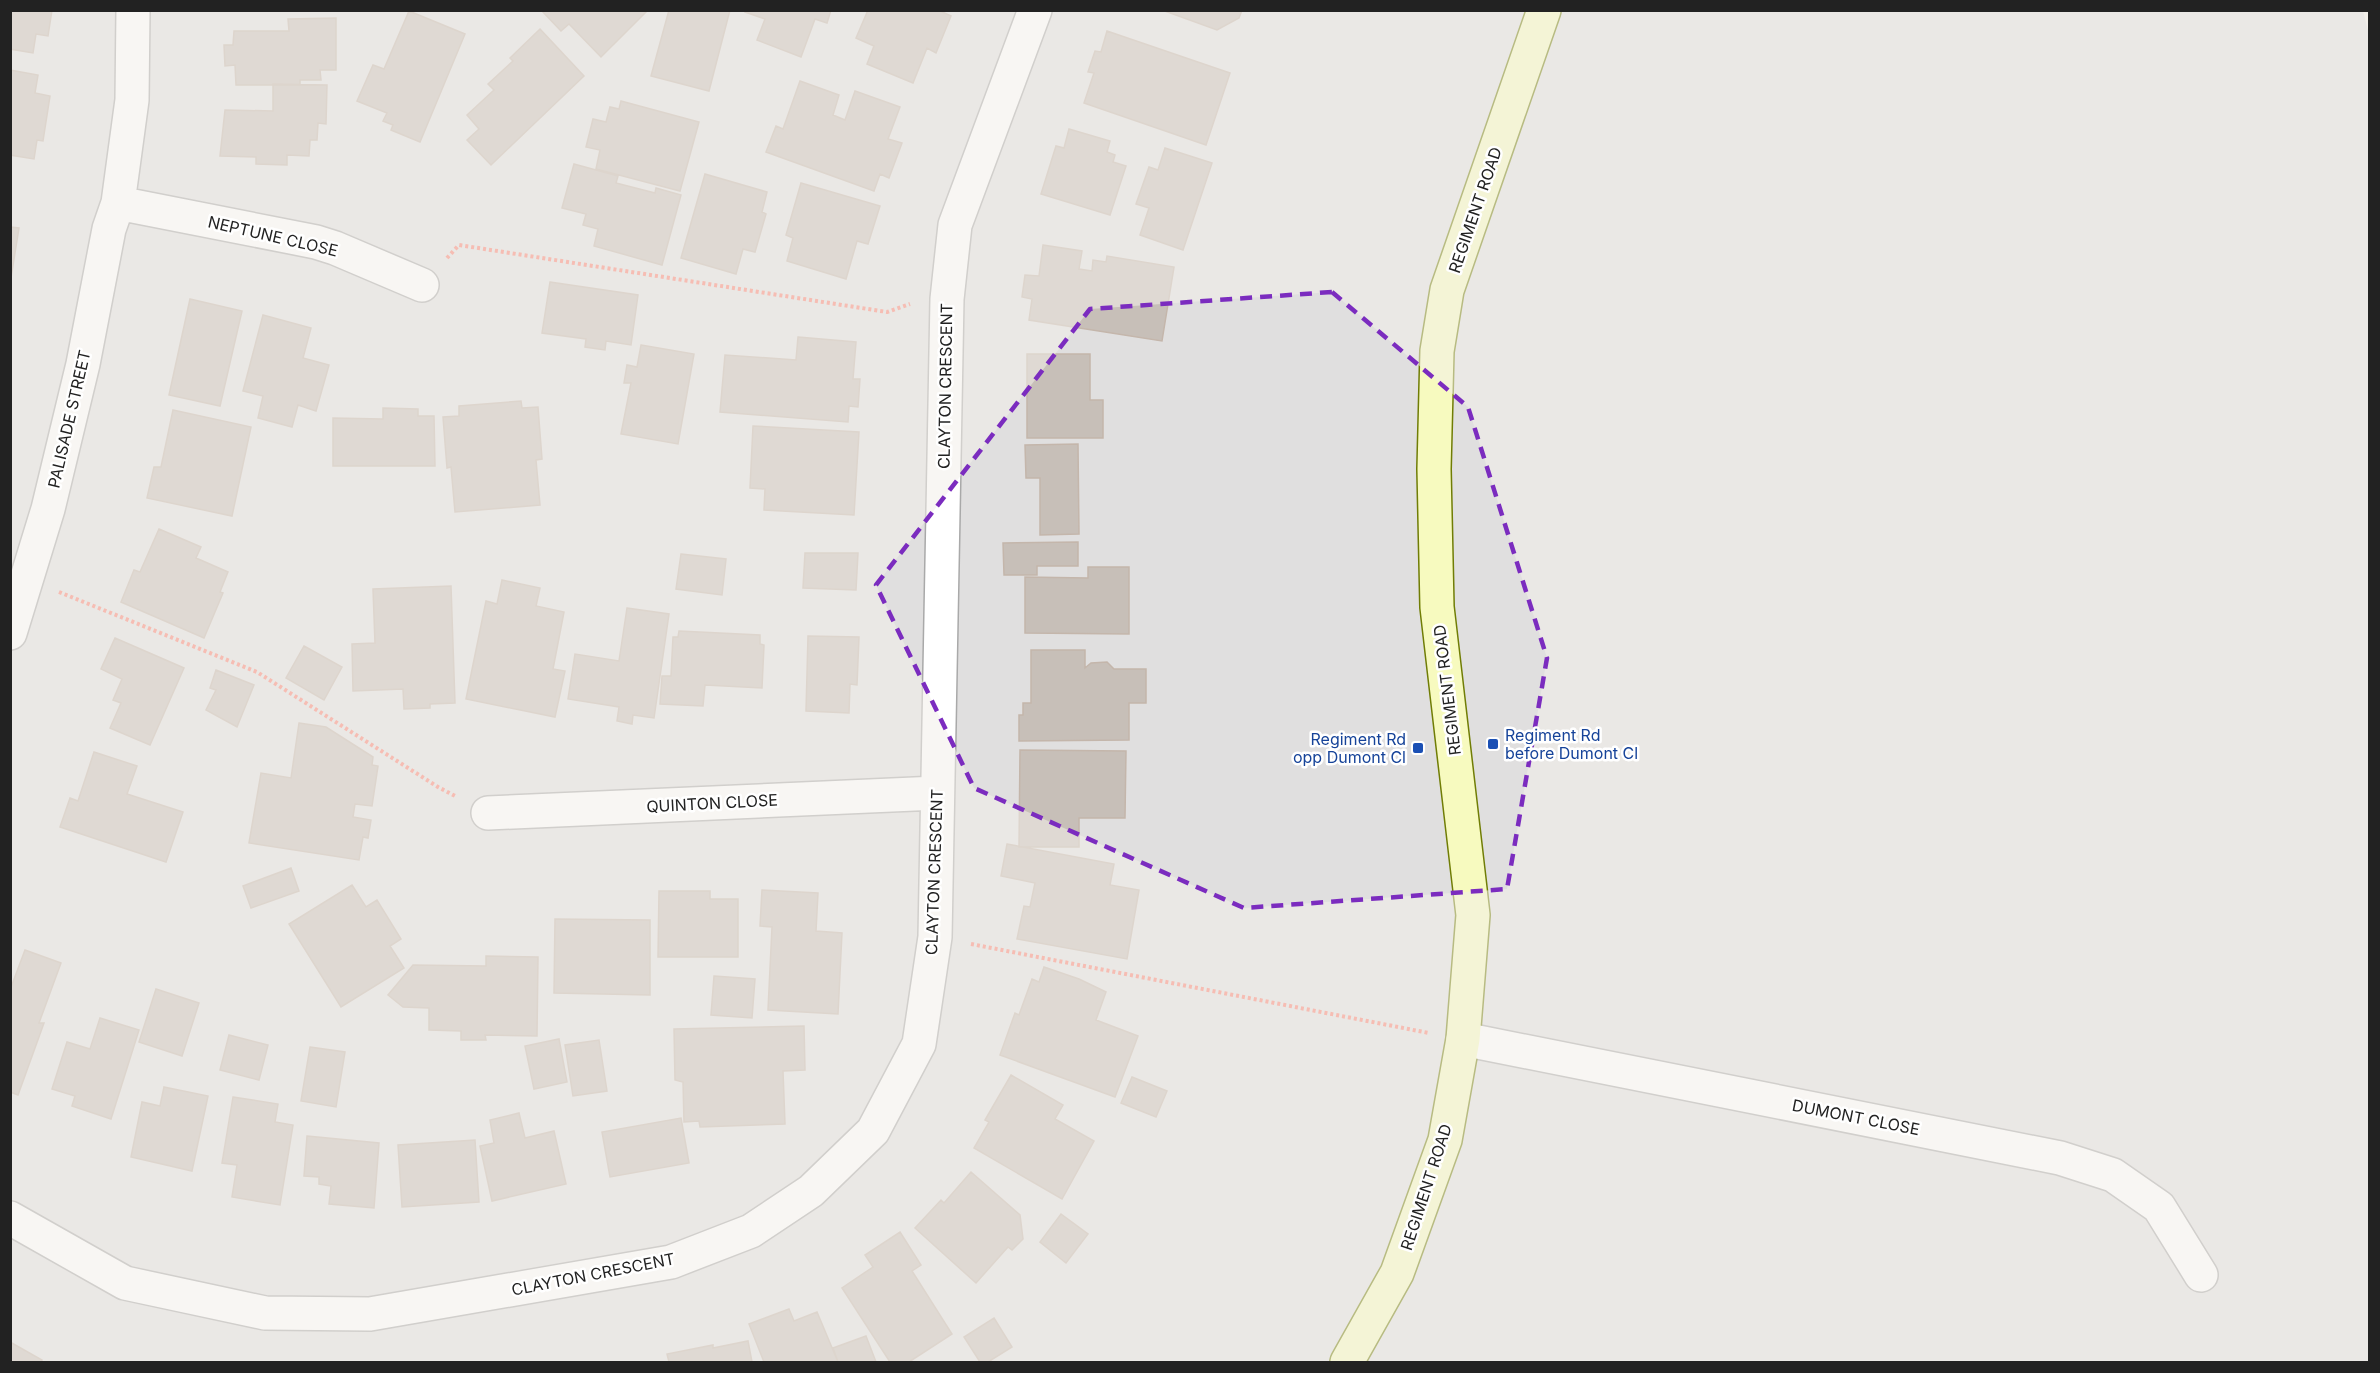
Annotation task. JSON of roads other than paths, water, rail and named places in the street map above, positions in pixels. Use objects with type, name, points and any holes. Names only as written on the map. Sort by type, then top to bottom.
[{"type":"street","points":[[118,204],[132,100],[133,10]]},
{"type":"street","name":"CLAYTON CRESCENT","points":[[10,1218],[124,1283],[265,1313],[370,1314],[671,1262],[751,1231],[811,1191],[873,1131],[919,1044],[935,938],[946,299],[955,225],[1035,10]]},
{"type":"street","name":"REGIMENT ROAD","points":[[1347,1362],[1392,1283],[1445,1140],[1463,1040],[1473,915],[1437,607],[1434,469],[1437,351],[1447,290],[1544,10]]},
{"type":"street","name":"NEPTUNE CLOSE","points":[[118,204],[316,242],[422,285]]},
{"type":"street","name":"PALISADE STREET","points":[[10,633],[48,509],[83,364],[109,229],[118,204]]},
{"type":"street","name":"QUINTON CLOSE","points":[[488,813],[937,793]]},
{"type":"street","name":"DUMONT CLOSE","points":[[1463,1040],[2060,1158],[2113,1175],[2158,1206],[2201,1275]]},
{"type":"place","name":"Regiment Rd before Dumont Cl","points":[[1493,744]]},
{"type":"place","name":"Regiment Rd opp Dumont Cl","points":[[1418,748]]}]
